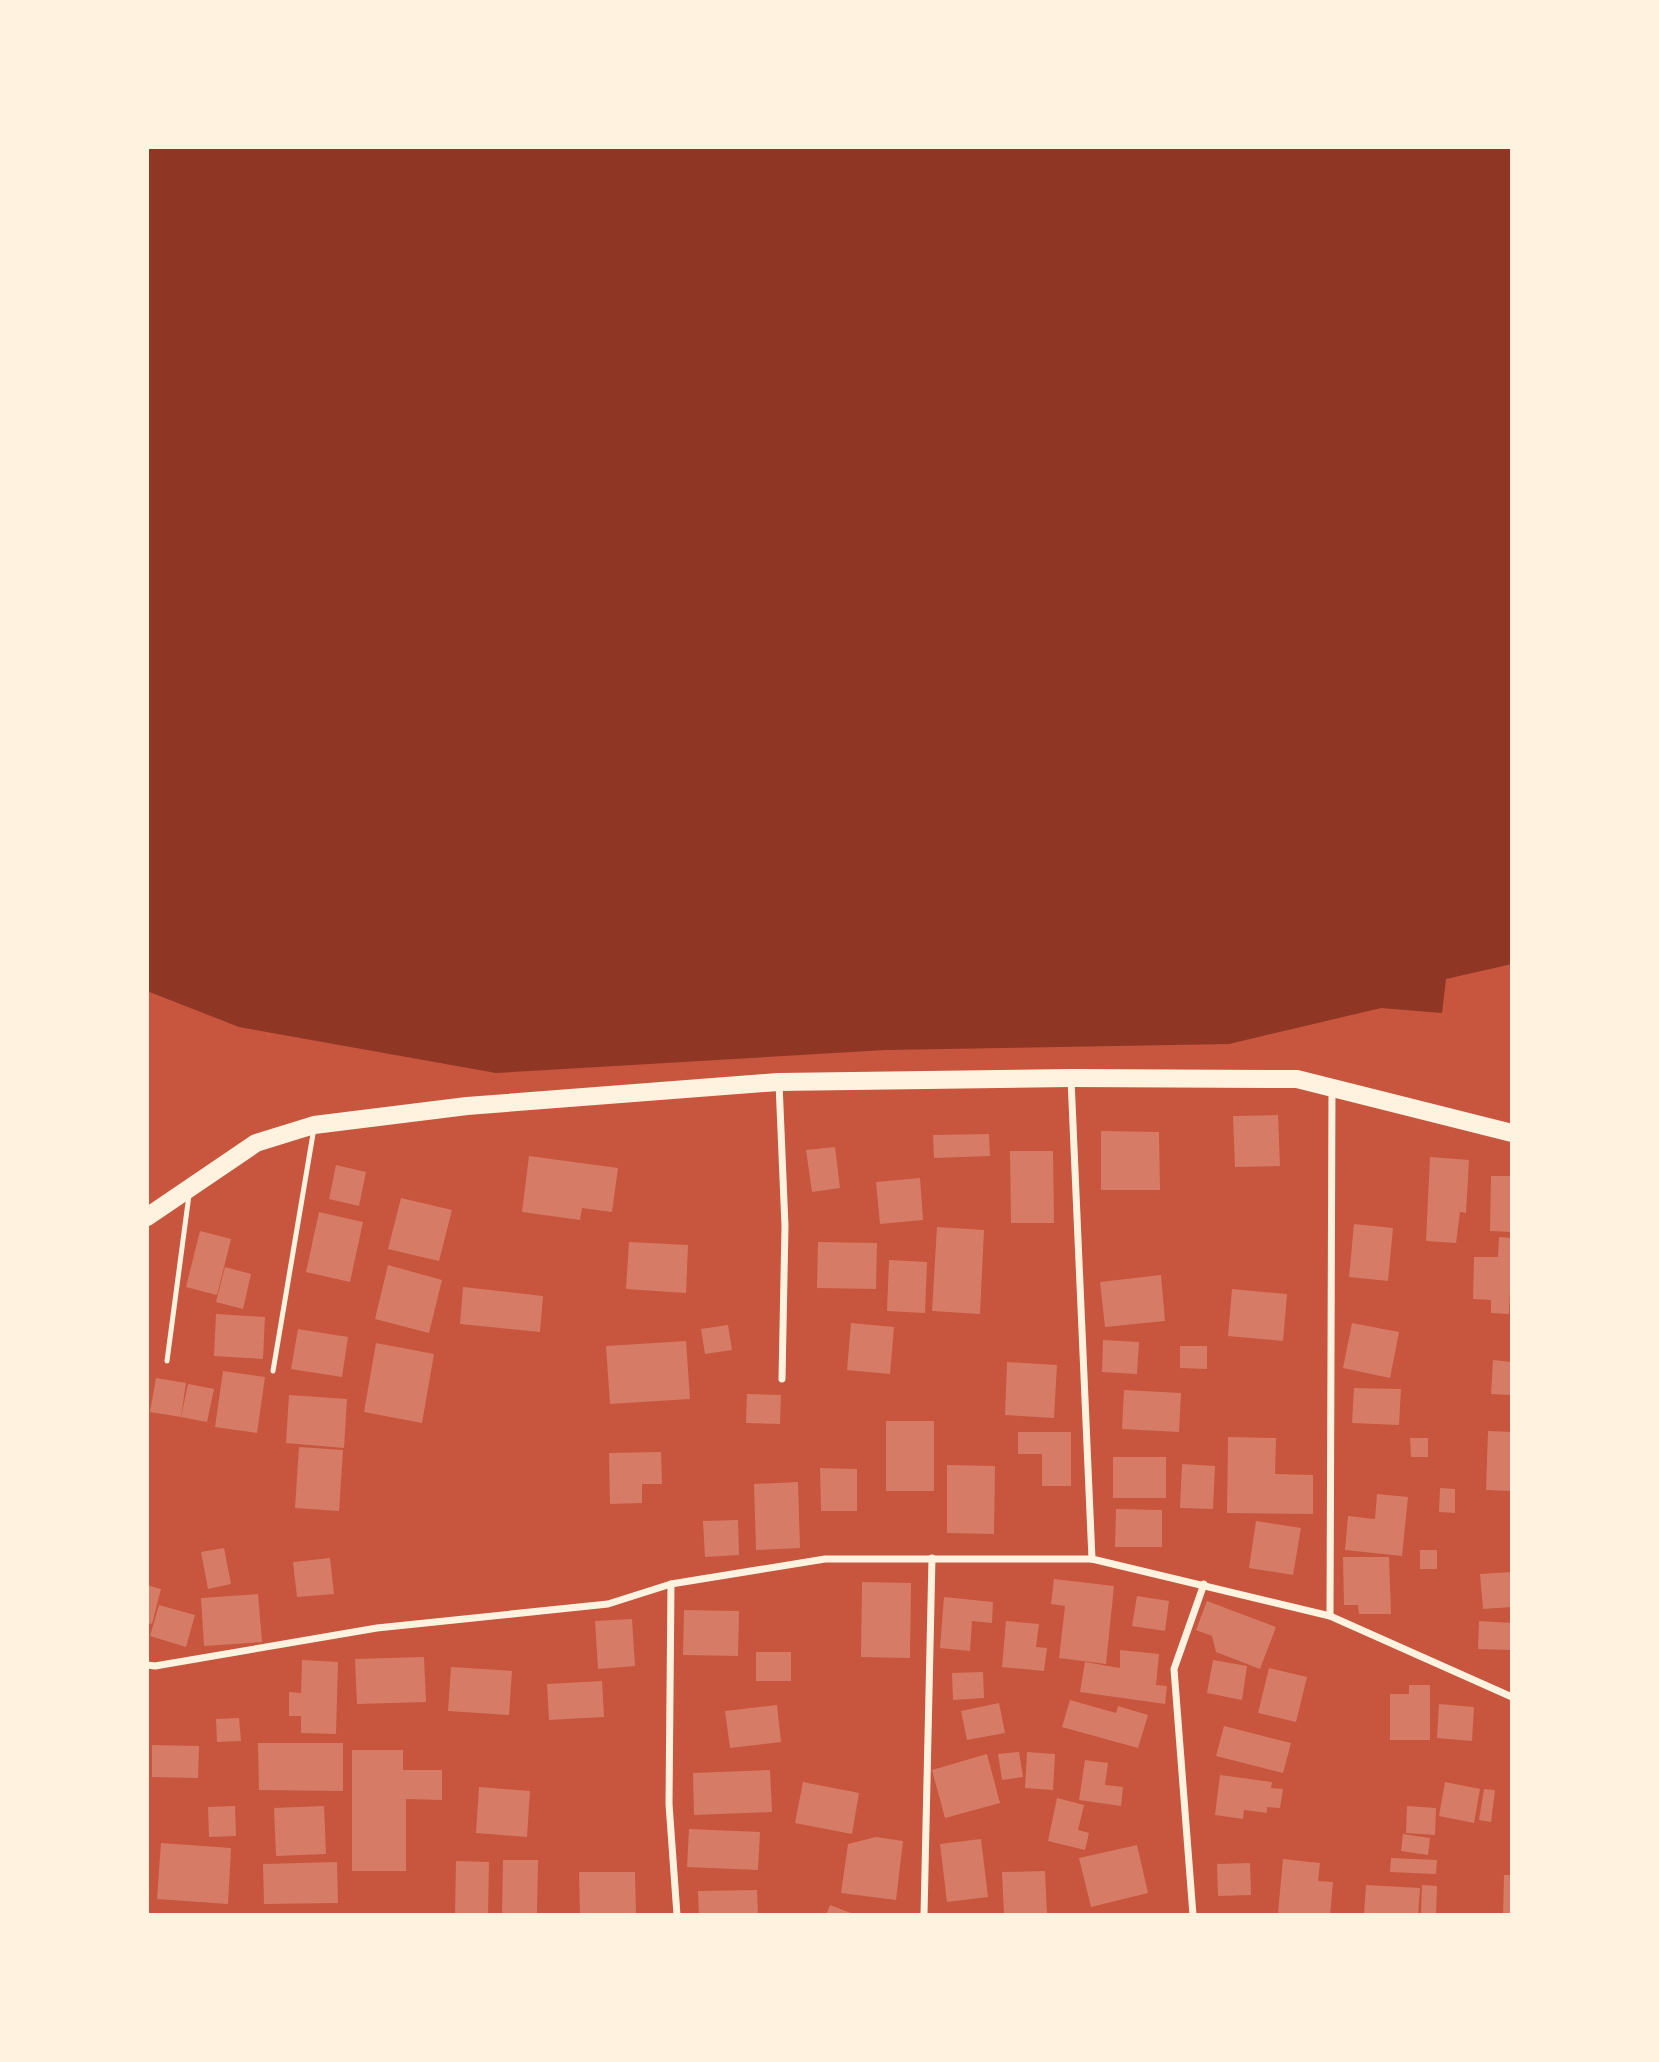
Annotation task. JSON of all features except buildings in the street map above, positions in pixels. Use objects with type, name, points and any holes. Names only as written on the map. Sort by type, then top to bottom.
[{"type":"main road","points":[[147,1217],[256,1143],[314,1125],[467,1106],[779,1083],[1071,1078],[1297,1079],[1512,1133]]},
{"type":"street","points":[[1071,1078],[1092,1559]]},
{"type":"street","points":[[779,1083],[785,1226],[782,1379]]},
{"type":"street","points":[[1330,1616],[1332,1087]]},
{"type":"street","points":[[924,1915],[932,1558]]},
{"type":"street","points":[[147,1665],[155,1666],[377,1628],[608,1604],[671,1584],[825,1559],[1092,1559],[1330,1616],[1512,1697]]},
{"type":"street","points":[[671,1584],[669,1804],[677,1915]]},
{"type":"street","points":[[1193,1915],[1174,1669],[1204,1584]]},
{"type":"lane","points":[[273,1371],[314,1125]]},
{"type":"lane","points":[[167,1361],[191,1185]]},
{"type":"shaded area","points":[[147,147],[1512,147],[1512,964],[1446,979],[1442,1013],[1381,1008],[1229,1044],[885,1050],[496,1073],[239,1027],[147,991]]}]
